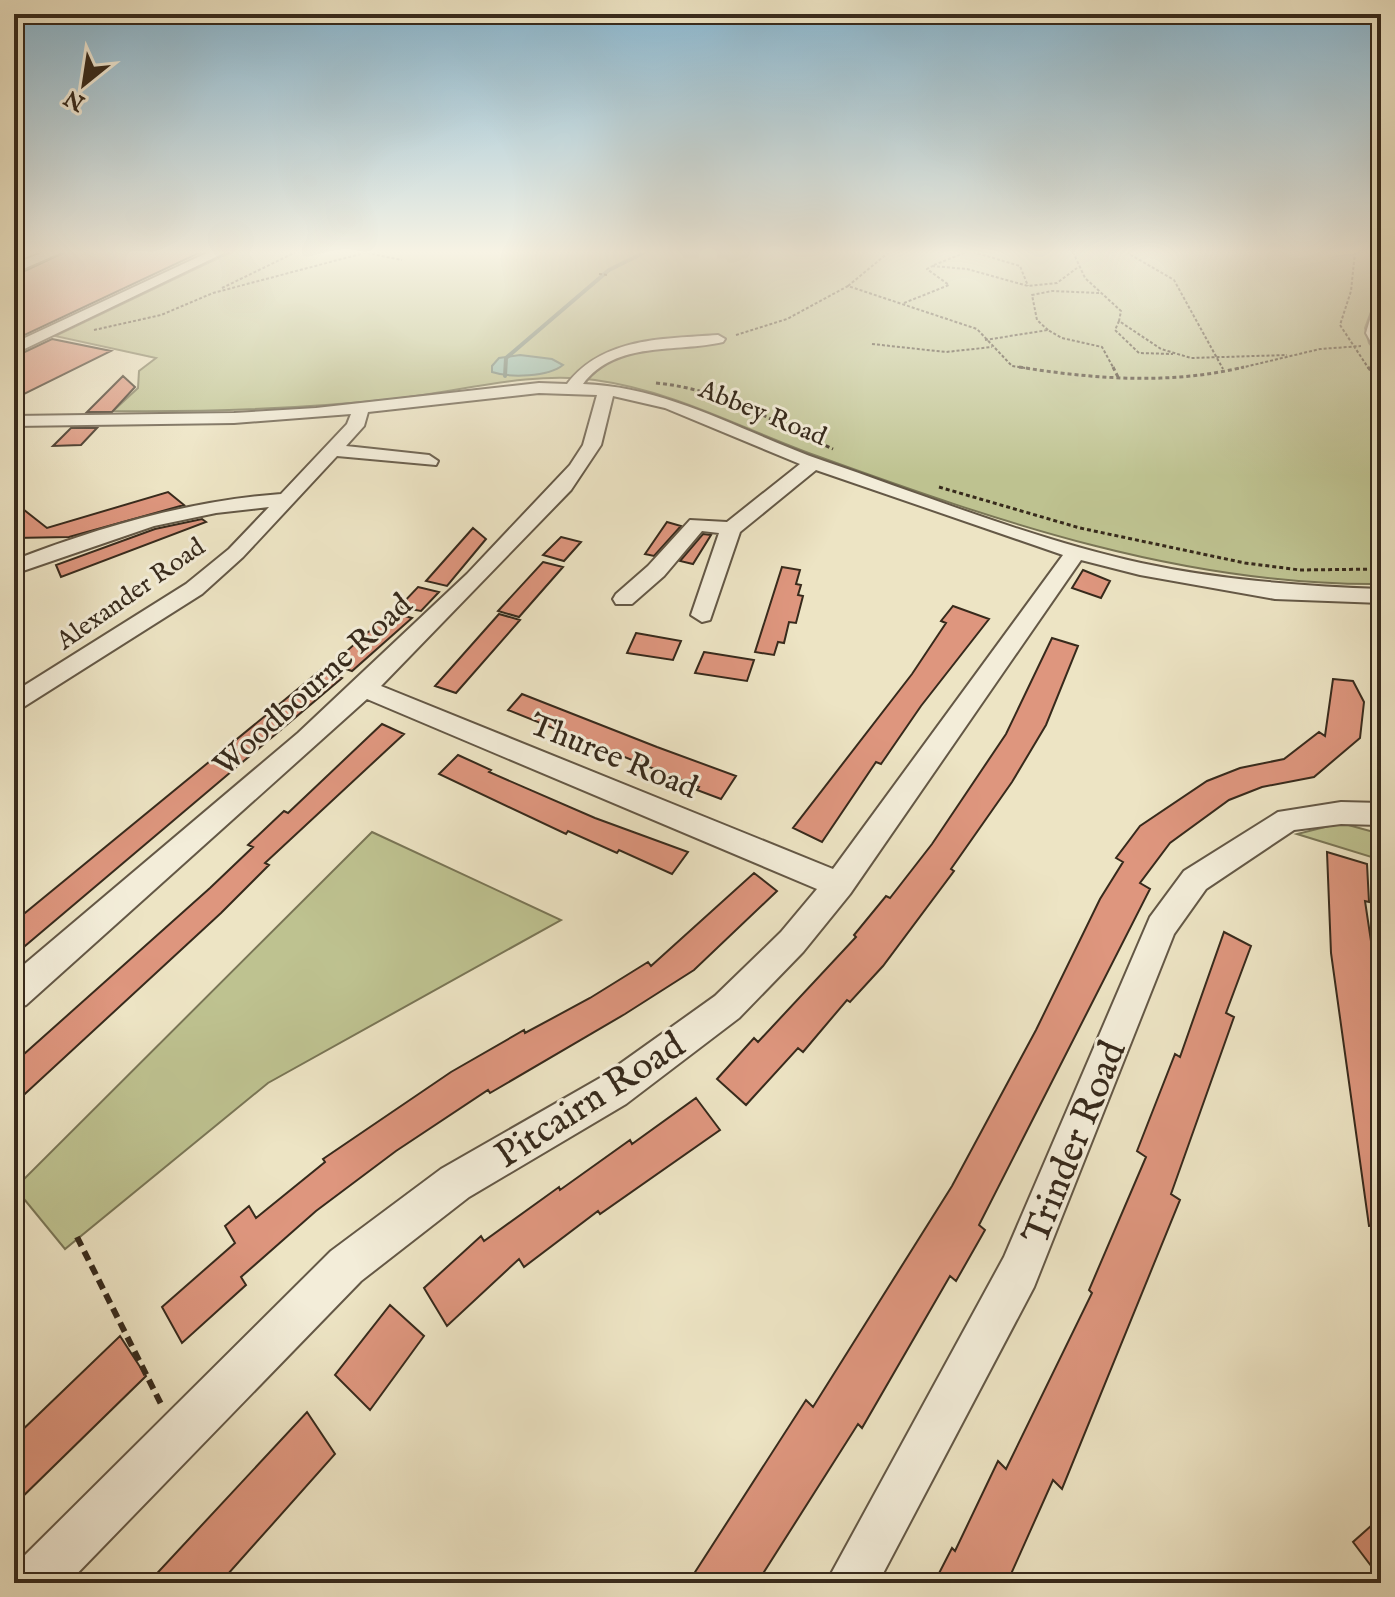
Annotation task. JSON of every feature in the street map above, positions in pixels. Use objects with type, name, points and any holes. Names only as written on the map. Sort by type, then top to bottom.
[{"type":"street","points":[[14,349],[62,327]]},
{"type":"street","points":[[573,387],[584,375],[618,353],[718,339]]},
{"type":"street","name":"Abbey Road","points":[[14,421],[234,418],[361,409],[573,387],[608,390],[670,404],[813,463],[1076,552],[1140,569],[1275,592],[1381,596]]},
{"type":"street","name":"Woodbourne Road","points":[[14,994],[363,688],[450,605],[573,474],[591,449],[599,405],[608,390]]},
{"type":"street","name":"Alexander Road","points":[[14,704],[194,589],[236,553],[286,500],[360,419],[361,409]]},
{"type":"street","points":[[332,450],[429,461]]},
{"type":"street","points":[[702,615],[731,529],[813,463]]},
{"type":"street","points":[[14,568],[144,524],[202,509],[286,500]]},
{"type":"street","points":[[624,599],[656,571],[697,524],[731,529]]},
{"type":"street","name":"Pitcairn Road","points":[[33,1583],[346,1266],[455,1183],[613,1091],[727,1007],[792,942],[839,885],[1076,552]]},
{"type":"street","name":"Thuree Road","points":[[363,688],[839,885]]},
{"type":"street","name":"Trinder Road","points":[[851,1583],[1019,1272],[1161,927],[1195,880],[1288,820],[1341,813],[1381,814]]},
{"type":"path","points":[[83,332],[108,327]]},
{"type":"path","points":[[718,339],[761,327]]},
{"type":"path","points":[[970,327],[977,329],[1005,361],[1022,368],[1119,379],[1207,376],[1224,370],[1351,346]]},
{"type":"path","points":[[1044,327],[1062,338],[1102,347],[1119,379]]},
{"type":"path","points":[[1115,327],[1130,349],[1138,355],[1176,353]]},
{"type":"path","points":[[1127,327],[1157,347],[1217,361],[1262,355],[1293,356]]},
{"type":"path","points":[[1202,327],[1224,370]]},
{"type":"path","points":[[1341,327],[1351,346],[1381,384]]},
{"type":"path","points":[[985,340],[1048,330]]},
{"type":"path","points":[[872,344],[946,352],[992,347]]},
{"type":"path","points":[[653,383],[698,389],[734,402],[839,452]]},
{"type":"path","points":[[927,485],[1080,528],[1245,563],[1300,570],[1381,569]]},
{"type":"path","points":[[77,1237],[177,1436]]},
{"type":"green space","points":[[75,327],[1366,327],[1369,343],[1381,358],[1381,584],[1308,582],[1236,574],[1094,546],[885,481],[681,402],[595,380],[519,380],[418,396],[323,405],[113,411],[138,388],[139,371],[156,358],[55,336]]},
{"type":"green space","points":[[1341,823],[1381,834],[1381,860],[1297,834]]},
{"type":"green space","points":[[372,832],[561,920],[268,1083],[65,1249],[15,1188]]},
{"type":"water","points":[[520,355],[552,359],[563,365],[548,372],[529,375],[492,372],[492,366],[499,358]]},
{"type":"building","points":[[14,327],[43,327],[14,340]]},
{"type":"building","points":[[52,339],[111,351],[14,399],[14,357]]},
{"type":"building","points":[[123,376],[135,387],[112,412],[87,412]]},
{"type":"building","points":[[71,428],[97,428],[81,445],[53,446]]},
{"type":"building","points":[[168,492],[184,505],[69,537],[14,538],[14,502],[47,528]]},
{"type":"building","points":[[202,519],[206,522],[61,577],[56,565],[155,529]]},
{"type":"building","points":[[667,522],[681,526],[654,556],[645,554]]},
{"type":"building","points":[[473,528],[486,539],[447,586],[426,581]]},
{"type":"building","points":[[703,534],[711,535],[693,564],[680,561]]},
{"type":"building","points":[[561,537],[581,542],[564,561],[543,555]]},
{"type":"building","points":[[543,562],[563,567],[519,617],[498,611]]},
{"type":"building","points":[[782,567],[800,570],[796,584],[801,585],[798,595],[803,596],[796,623],[789,622],[784,643],[778,642],[774,655],[755,652]]},
{"type":"building","points":[[1083,570],[1110,581],[1101,598],[1072,588]]},
{"type":"building","points":[[418,587],[439,592],[421,611],[399,607]]},
{"type":"building","points":[[953,606],[989,619],[921,706],[881,764],[876,762],[822,842],[793,828],[912,674],[946,623],[941,621]]},
{"type":"building","points":[[391,612],[412,618],[352,671],[332,664]]},
{"type":"building","points":[[499,614],[520,620],[456,693],[435,686]]},
{"type":"building","points":[[636,633],[681,641],[673,660],[627,653]]},
{"type":"building","points":[[1052,638],[1078,646],[1046,725],[1012,782],[951,869],[954,871],[883,966],[850,1002],[847,1000],[803,1052],[798,1048],[746,1105],[717,1079],[754,1038],[758,1042],[856,937],[854,935],[886,896],[890,898],[932,844],[1006,734]]},
{"type":"building","points":[[704,652],[754,660],[747,681],[695,673]]},
{"type":"building","points":[[321,670],[342,678],[25,946],[14,939],[14,922]]},
{"type":"building","points":[[1333,679],[1353,681],[1364,702],[1360,738],[1314,777],[1262,787],[1229,800],[1170,843],[1140,883],[1150,889],[979,1225],[985,1230],[956,1281],[950,1276],[862,1428],[858,1424],[757,1583],[688,1583],[806,1400],[813,1407],[952,1186],[1036,1030],[1100,899],[1123,862],[1116,858],[1140,826],[1207,781],[1240,768],[1284,759],[1319,732],[1325,736]]},
{"type":"building","points":[[522,694],[736,776],[721,799],[697,790],[699,787],[508,710]]},
{"type":"building","points":[[382,724],[404,734],[265,863],[269,865],[221,913],[14,1104],[14,1063],[210,888],[253,847],[248,845],[284,811],[288,813]]},
{"type":"building","points":[[458,755],[491,770],[489,772],[595,818],[688,852],[672,874],[619,850],[617,853],[568,831],[566,834],[439,774]]},
{"type":"building","points":[[1327,852],[1367,864],[1369,902],[1365,901],[1381,1008],[1381,1225],[1369,1226],[1331,953]]},
{"type":"building","points":[[754,873],[777,891],[694,970],[490,1093],[488,1090],[396,1151],[316,1211],[241,1277],[246,1285],[182,1343],[162,1307],[235,1243],[225,1226],[249,1206],[256,1218],[325,1162],[323,1159],[451,1072],[524,1030],[525,1033],[590,998],[648,962],[651,966]]},
{"type":"building","points":[[1224,932],[1251,946],[1226,1013],[1234,1017],[1171,1194],[1180,1200],[1062,1489],[1053,1480],[1007,1583],[934,1583],[952,1548],[955,1551],[998,1461],[1006,1469],[1092,1293],[1089,1290],[1146,1157],[1137,1151],[1175,1054],[1180,1057]]},
{"type":"building","points":[[696,1098],[720,1130],[600,1214],[598,1211],[524,1267],[519,1259],[447,1326],[424,1288],[481,1236],[484,1241],[559,1187],[560,1190],[630,1140],[632,1144]]},
{"type":"building","points":[[390,1305],[424,1336],[370,1410],[335,1375]]},
{"type":"building","points":[[120,1336],[146,1376],[14,1505],[14,1438]]},
{"type":"building","points":[[307,1412],[335,1454],[220,1583],[148,1583]]},
{"type":"building","points":[[1381,1517],[1381,1579],[1353,1542]]},
{"type":"waterway","points":[[505,376],[506,358],[543,327]]}]
